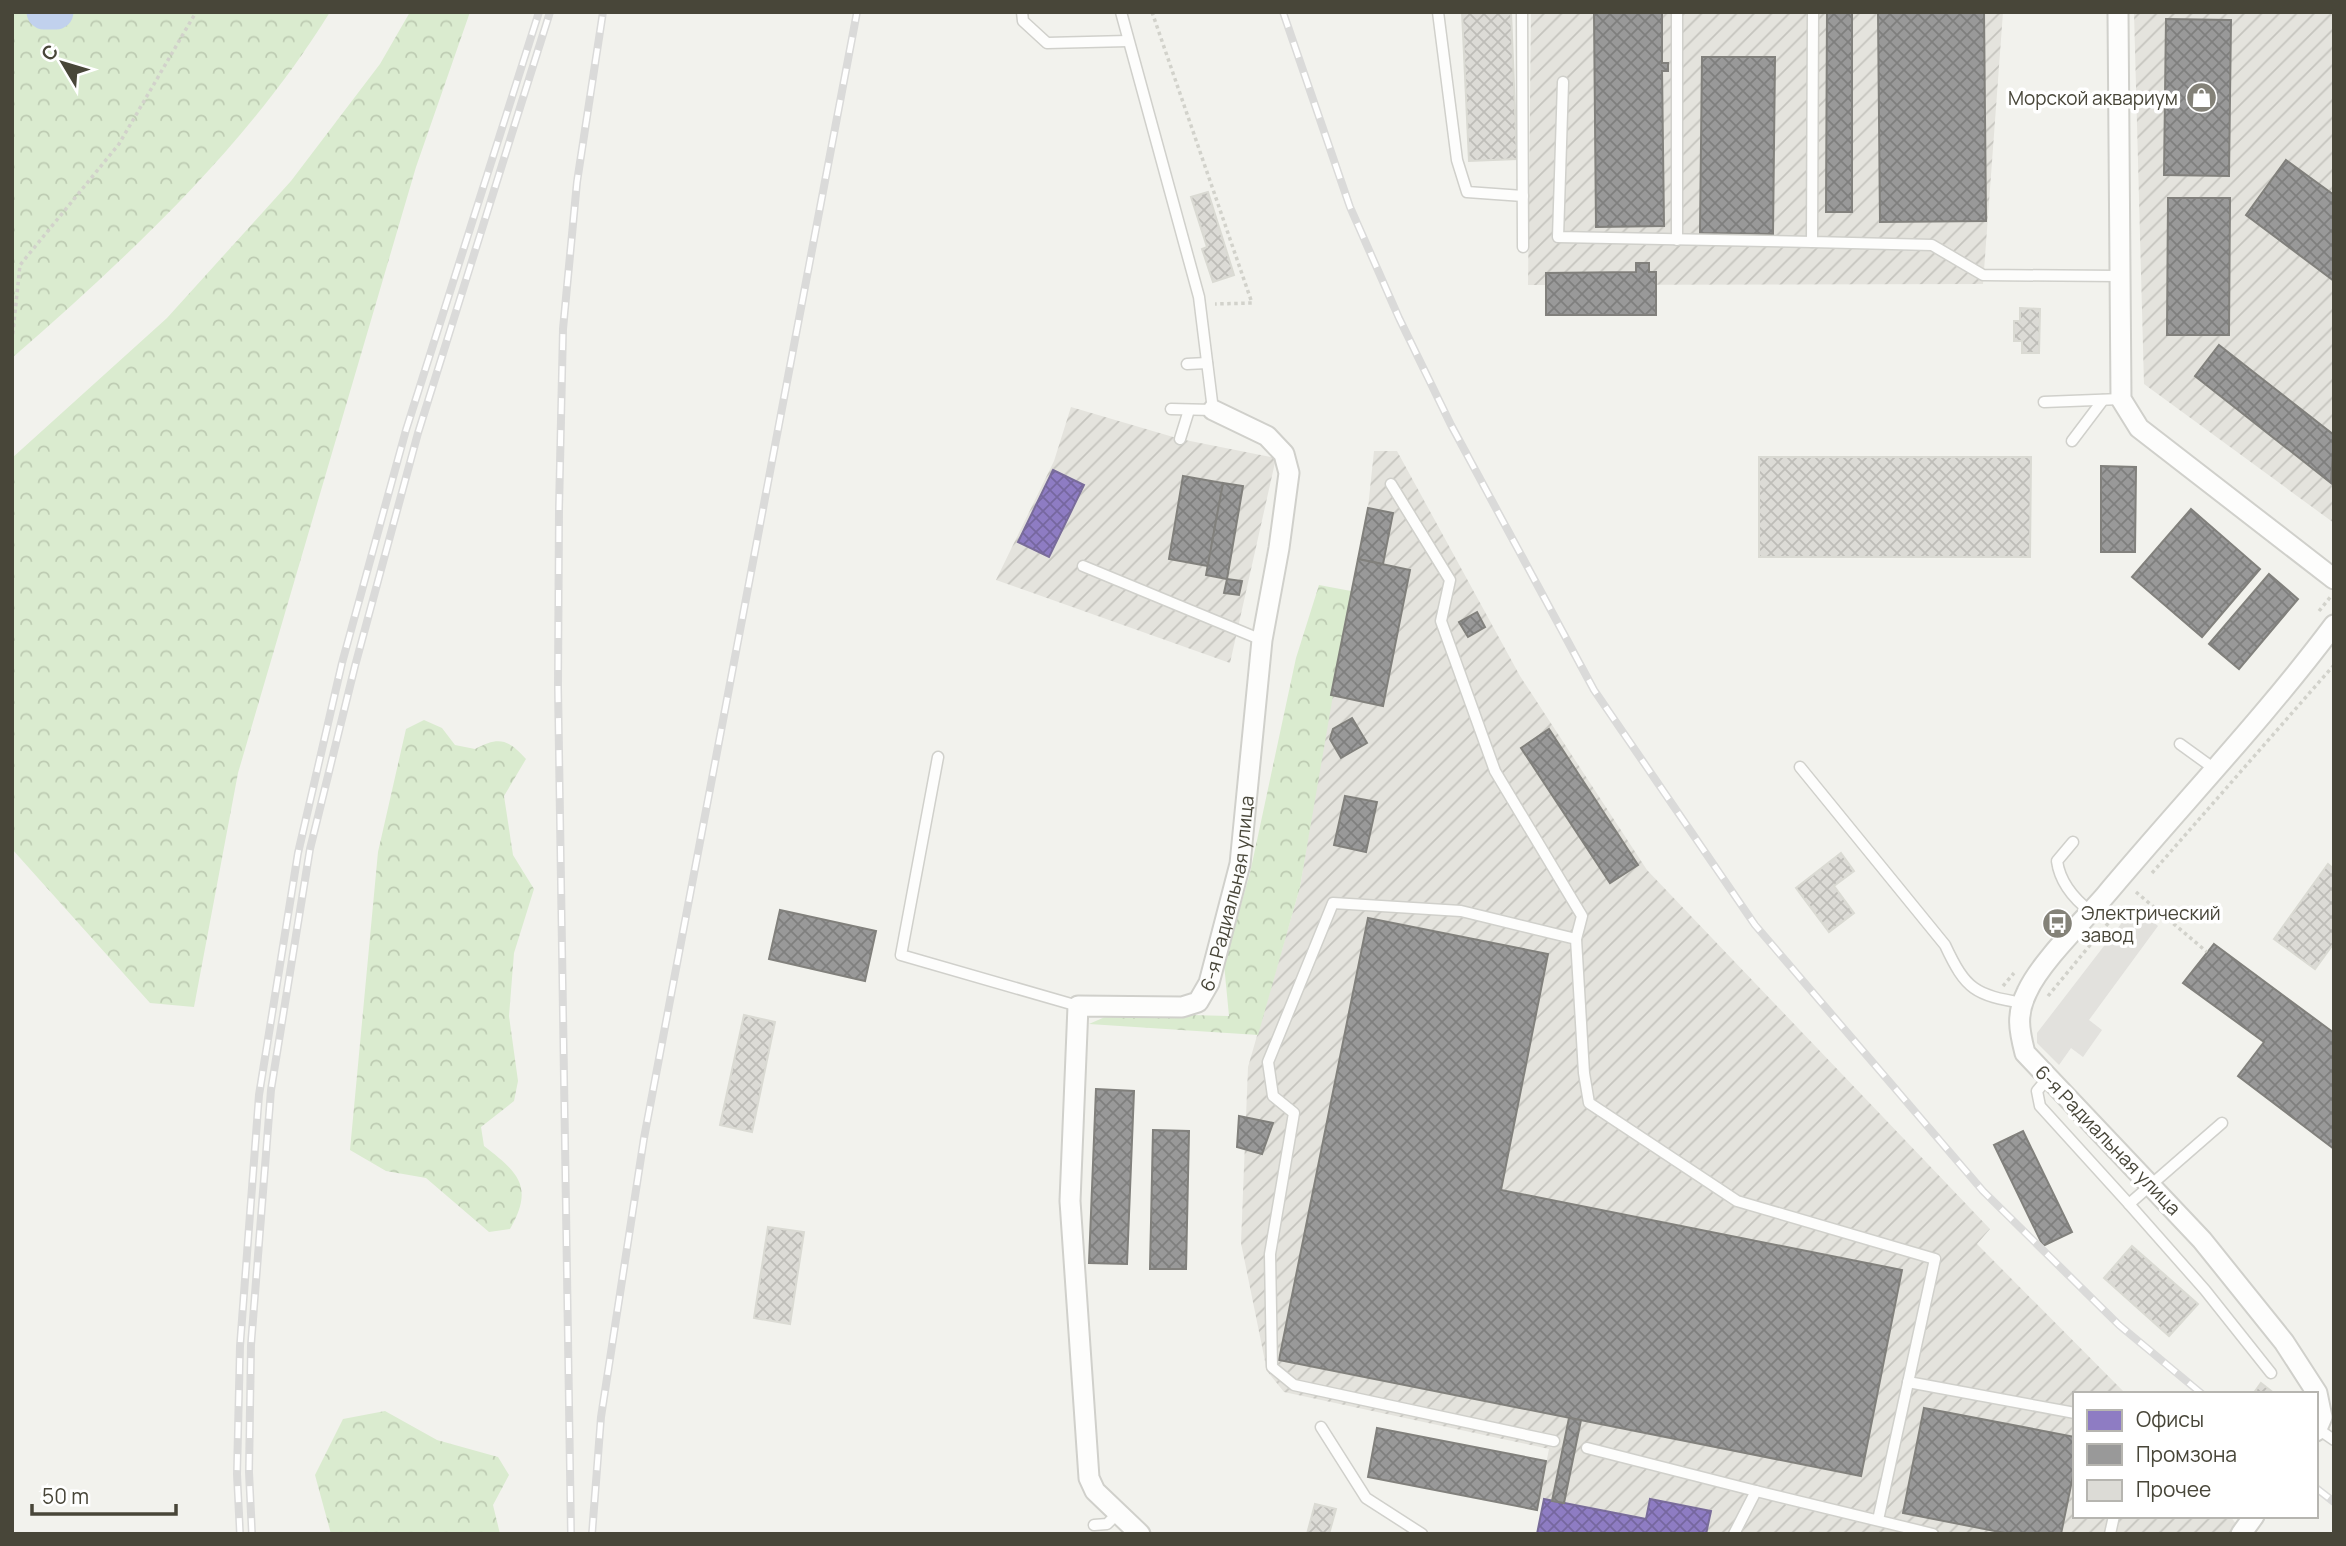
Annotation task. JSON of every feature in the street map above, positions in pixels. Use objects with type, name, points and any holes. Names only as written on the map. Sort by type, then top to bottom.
[{"type":"street","points":[[2118,12],[2118,276],[2112,399],[2139,428],[2334,579]]},
{"type":"street","name":"6-я Радиальная улица","points":[[1079,1006],[1182,1007],[1198,1002],[1209,983],[1240,864],[1262,640],[1279,548],[1289,472],[1284,454],[1267,436],[1213,410]]},
{"type":"street","name":"6-я Радиальная улица","points":[[2315,1392],[2284,1342],[2202,1240],[2152,1184],[2025,1053],[2017,1025],[2028,990],[2091,912],[2217,771],[2293,680],[2334,625]]},
{"type":"street","points":[[1079,1006],[1070,1201],[1089,1478],[1095,1490],[1140,1534]]},
{"type":"street","name":"6-я Радиальная улица","points":[[2318,1401],[2323,1433]]},
{"type":"street","points":[[2241,1534],[2253,1518]]},
{"type":"lane","points":[[1022,12],[1023,21],[1047,43],[1128,41]]},
{"type":"lane","points":[[1121,12],[1199,304],[1213,410],[1171,410]]},
{"type":"lane","points":[[1438,12],[1457,160],[1467,192],[1522,196]]},
{"type":"lane","points":[[1522,12],[1523,247]]},
{"type":"lane","points":[[1677,12],[1677,240]]},
{"type":"lane","points":[[1812,242],[1813,12]]},
{"type":"lane","points":[[1563,82],[1558,237],[1932,245],[1983,275],[2118,276]]},
{"type":"lane","points":[[1187,364],[1207,363]]},
{"type":"lane","points":[[2044,402],[2112,399]]},
{"type":"lane","points":[[2072,441],[2112,399]]},
{"type":"lane","points":[[1180,439],[1189,410]]},
{"type":"lane","points":[[1391,484],[1450,580],[1441,621],[1495,771],[1582,916],[1576,939],[1584,1073],[1589,1103],[1737,1201],[1935,1259],[1878,1520]]},
{"type":"lane","points":[[1083,566],[1262,640]]},
{"type":"lane","points":[[2180,744],[2217,771]]},
{"type":"lane","points":[[938,757],[901,956],[1079,1006]]},
{"type":"lane","points":[[1800,766],[1945,945],[1956,969],[1975,992],[2023,1003]]},
{"type":"lane","points":[[2073,842],[2057,861],[2059,872],[2075,900],[2091,912]]},
{"type":"lane","points":[[1554,1441],[1294,1385],[1272,1367],[1270,1254],[1294,1113],[1273,1096],[1268,1062],[1332,903],[1461,911],[1576,939]]},
{"type":"lane","points":[[2048,1079],[2037,1091],[2040,1106],[2205,1290],[2271,1373]]},
{"type":"lane","points":[[2129,1204],[2222,1123]]},
{"type":"lane","points":[[1908,1382],[2073,1413]]},
{"type":"lane","points":[[1321,1427],[1366,1498],[1422,1534]]},
{"type":"lane","points":[[1587,1448],[1933,1534]]},
{"type":"lane","points":[[1734,1534],[1756,1491]]},
{"type":"lane","points":[[1094,1525],[1107,1524],[1118,1513]]},
{"type":"path","points":[[12,341],[20,265],[119,144],[196,12]]},
{"type":"path","points":[[1152,12],[1252,303],[1199,304]]},
{"type":"path","points":[[2129,900],[2334,665]]},
{"type":"path","points":[[2136,892],[2207,952]]},
{"type":"path","points":[[2047,998],[2115,916]]},
{"type":"shaded area","points":[[1531,12],[2003,12],[1983,284],[1528,285]]},
{"type":"shaded area","points":[[2134,12],[2334,12],[2334,523],[2144,384]]},
{"type":"shaded area","points":[[1071,407],[1180,439],[1276,458],[1230,663],[996,580],[1054,461]]},
{"type":"shaded area","points":[[1374,451],[1397,451],[1520,676],[1647,870],[1990,1229],[1977,1244],[2124,1392],[2073,1392],[2073,1518],[2232,1518],[2237,1525],[2230,1534],[1537,1534],[1544,1500],[1539,1499],[1549,1449],[1284,1392],[1267,1371],[1241,1243],[1248,1067],[1300,887],[1331,695],[1368,508]]},
{"type":"shaded area","points":[[2134,907],[2158,926],[2089,1020],[2102,1030],[2083,1057],[2071,1048],[2059,1065],[2037,1043],[2037,1033]]},
{"type":"green space","points":[[12,12],[330,12],[298,61],[262,108],[184,197],[100,280],[12,358]]},
{"type":"green space","points":[[410,12],[470,12],[416,167],[238,773],[194,1007],[150,1003],[12,849],[12,458],[167,318],[291,181],[380,64]]},
{"type":"green space","points":[[1319,585],[1351,591],[1300,887],[1258,1035],[1089,1024],[1114,1013],[1229,1016],[1224,964],[1250,873],[1296,658]]},
{"type":"green space","points":[[424,720],[442,728],[455,745],[475,749],[491,742],[503,742],[514,747],[526,759],[504,796],[513,855],[534,889],[514,953],[509,1016],[518,1081],[514,1101],[481,1127],[484,1146],[514,1173],[522,1191],[521,1202],[510,1229],[489,1232],[426,1178],[386,1171],[350,1150],[378,852],[406,729]]},
{"type":"green space","points":[[385,1411],[437,1440],[498,1457],[509,1475],[493,1505],[500,1534],[331,1534],[315,1475],[343,1419]]},
{"type":"building: Офисы","points":[[1053,470],[1084,485],[1049,557],[1018,542]]},
{"type":"building: Офисы","points":[[1544,1499],[1646,1519],[1650,1499],[1711,1511],[1706,1534],[1537,1534]]},
{"type":"building: Промзона","points":[[1594,12],[1662,12],[1662,63],[1668,63],[1668,71],[1662,71],[1664,226],[1596,227]]},
{"type":"building: Промзона","points":[[1827,12],[1852,12],[1852,212],[1826,212]]},
{"type":"building: Промзона","points":[[1878,12],[1984,12],[1986,221],[1880,222]]},
{"type":"building: Промзона","points":[[2166,19],[2231,20],[2229,176],[2164,175]]},
{"type":"building: Промзона","points":[[1702,57],[1775,57],[1773,234],[1700,233]]},
{"type":"building: Промзона","points":[[2286,160],[2334,195],[2334,281],[2246,215]]},
{"type":"building: Промзона","points":[[2168,198],[2230,198],[2229,335],[2167,335]]},
{"type":"building: Промзона","points":[[1636,263],[1649,263],[1649,272],[1656,272],[1656,315],[1546,315],[1546,273],[1636,272]]},
{"type":"building: Промзона","points":[[2219,345],[2334,435],[2331,483],[2195,376]]},
{"type":"building: Промзона","points":[[2101,466],[2136,467],[2135,552],[2101,552]]},
{"type":"building: Промзона","points":[[1183,476],[1223,483],[1208,566],[1169,559]]},
{"type":"building: Промзона","points":[[1223,483],[1243,486],[1227,579],[1206,575]]},
{"type":"building: Промзона","points":[[1368,508],[1393,513],[1383,564],[1358,559]]},
{"type":"building: Промзона","points":[[2191,509],[2260,569],[2202,637],[2132,577]]},
{"type":"building: Промзона","points":[[1358,559],[1410,570],[1383,706],[1331,695]]},
{"type":"building: Промзона","points":[[2269,574],[2298,599],[2239,669],[2209,644]]},
{"type":"building: Промзона","points":[[1227,579],[1242,581],[1239,595],[1224,593]]},
{"type":"building: Промзона","points":[[1477,612],[1485,627],[1468,637],[1459,622]]},
{"type":"building: Промзона","points":[[1352,718],[1367,743],[1341,758],[1330,739],[1333,729]]},
{"type":"building: Промзона","points":[[1549,729],[1638,865],[1610,883],[1521,748]]},
{"type":"building: Промзона","points":[[1345,796],[1377,802],[1366,852],[1334,845]]},
{"type":"building: Промзона","points":[[780,910],[876,931],[865,981],[769,959]]},
{"type":"building: Промзона","points":[[1368,918],[1548,954],[1501,1190],[1902,1270],[1861,1476],[1279,1360]]},
{"type":"building: Промзона","points":[[2214,944],[2334,1033],[2334,1149],[2238,1076],[2264,1042],[2183,983]]},
{"type":"building: Промзона","points":[[1096,1089],[1134,1091],[1127,1264],[1089,1263]]},
{"type":"building: Промзона","points":[[1239,1116],[1273,1123],[1262,1154],[1237,1147]]},
{"type":"building: Промзона","points":[[1153,1130],[1189,1131],[1186,1269],[1150,1269]]},
{"type":"building: Промзона","points":[[2023,1131],[2072,1232],[2043,1246],[1994,1145]]},
{"type":"building: Промзона","points":[[1924,1408],[2073,1437],[2073,1476],[2061,1534],[2010,1534],[1903,1513]]},
{"type":"building: Промзона","points":[[1569,1418],[1581,1420],[1564,1503],[1552,1501]]},
{"type":"building: Промзона","points":[[1377,1428],[1546,1461],[1537,1510],[1368,1477]]},
{"type":"building: Прочее","points":[[1462,12],[1511,12],[1517,159],[1469,161]]},
{"type":"building: Прочее","points":[[1208,192],[1234,275],[1213,282],[1202,249],[1207,247],[1191,197]]},
{"type":"building: Прочее","points":[[2020,308],[2040,309],[2039,353],[2022,353],[2022,341],[2014,341],[2014,321],[2020,321]]},
{"type":"building: Прочее","points":[[1759,457],[2031,457],[2030,557],[1759,557]]},
{"type":"building: Прочее","points":[[1841,853],[1854,871],[1834,886],[1854,913],[1829,932],[1796,888]]},
{"type":"building: Прочее","points":[[2328,864],[2334,869],[2334,943],[2315,969],[2274,939]]},
{"type":"building: Прочее","points":[[744,1015],[775,1022],[752,1132],[720,1125]]},
{"type":"building: Прочее","points":[[768,1227],[804,1232],[790,1324],[754,1318]]},
{"type":"building: Прочее","points":[[2132,1246],[2198,1304],[2169,1336],[2104,1278]]},
{"type":"building: Прочее","points":[[2261,1383],[2272,1392],[2254,1392]]},
{"type":"building: Прочее","points":[[1315,1504],[1336,1509],[1329,1534],[1307,1534]]},
{"type":"waterway","points":[[44,12],[56,12]]},
{"type":"railway","points":[[240,1534],[237,1474],[240,1346],[259,1095],[298,853],[342,663],[406,430],[539,12]]},
{"type":"railway","points":[[252,1534],[249,1472],[251,1345],[271,1090],[310,849],[355,666],[418,433],[550,12]]},
{"type":"railway","points":[[571,1534],[558,687],[559,509],[563,329],[577,182],[603,12]]},
{"type":"railway","points":[[592,1534],[601,1417],[644,1138],[857,12]]},
{"type":"railway","points":[[1283,12],[1350,207],[1399,318],[1451,425],[1594,690],[1755,925],[1983,1191],[2119,1325],[2200,1392]]},
{"type":"railway","points":[[2318,1490],[2334,1502]]},
{"type":"place","name":"Морской аквариум","points":[[2201,98]]},
{"type":"place","name":"Электрический завод","points":[[2058,924]]}]
